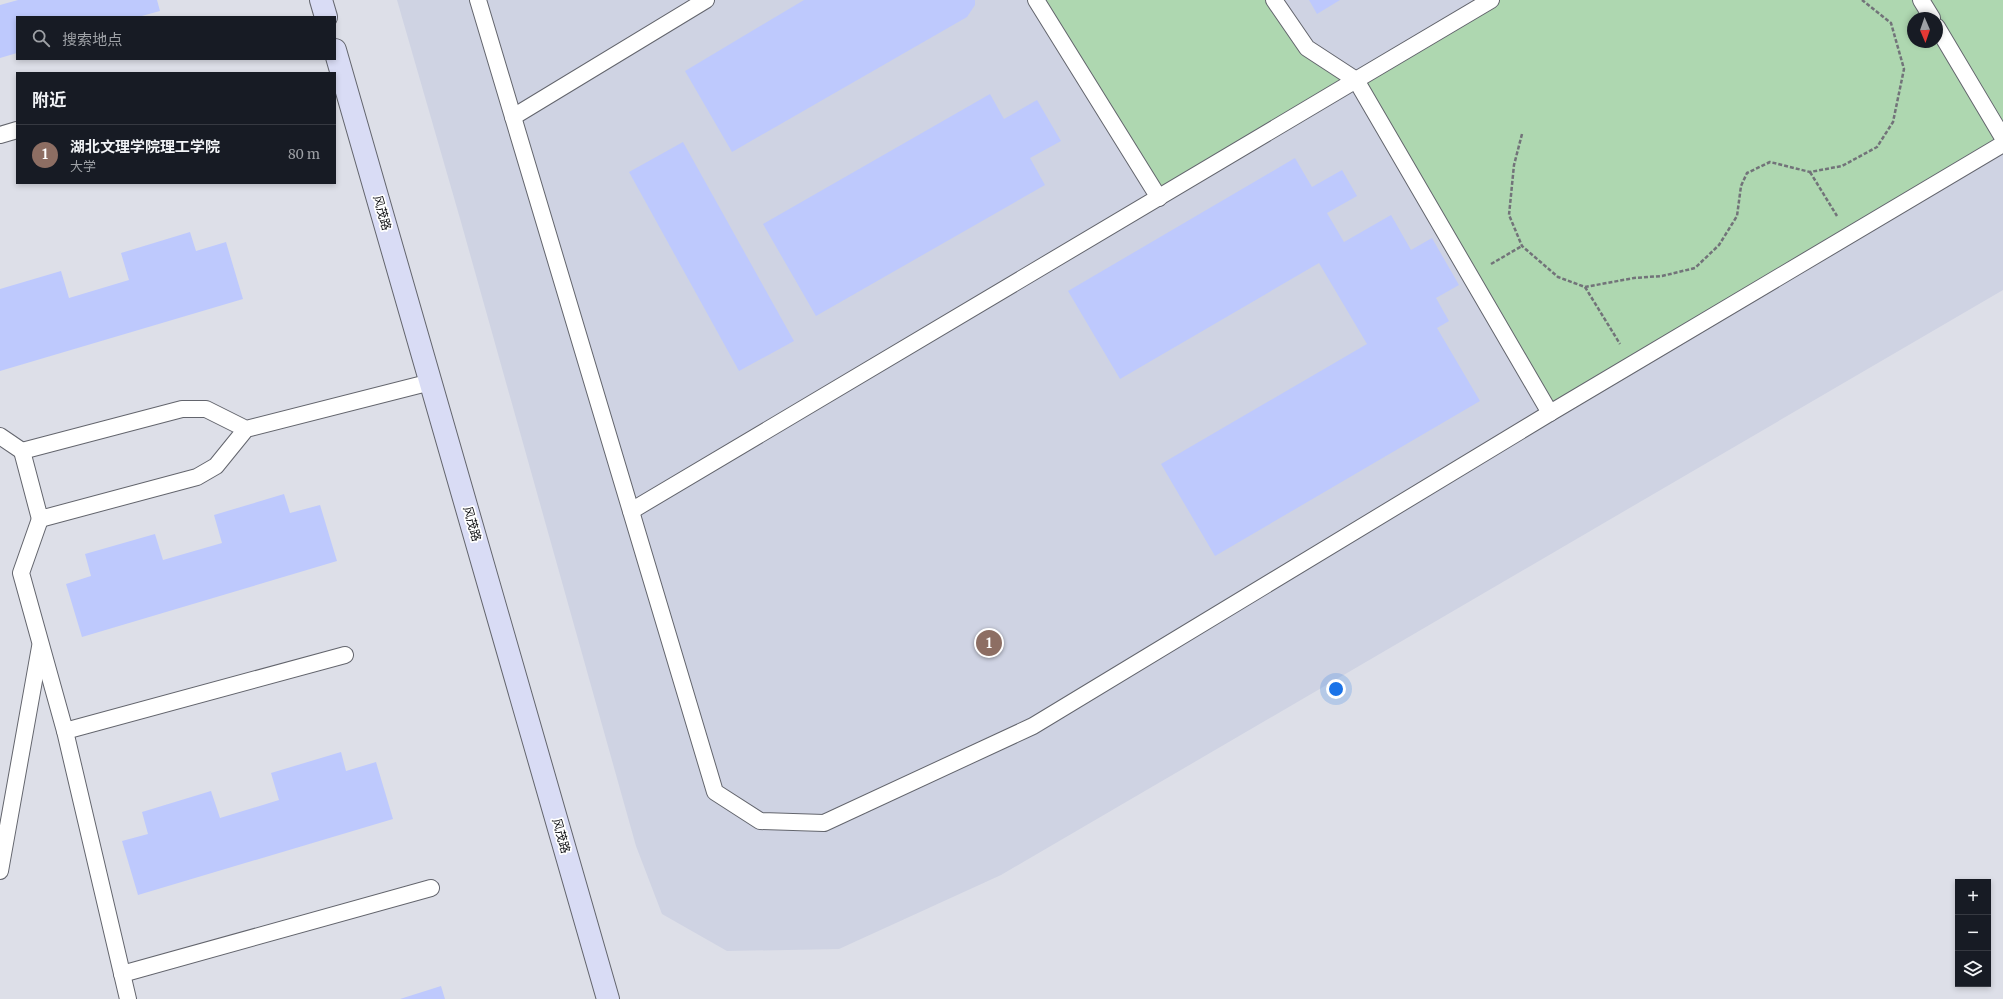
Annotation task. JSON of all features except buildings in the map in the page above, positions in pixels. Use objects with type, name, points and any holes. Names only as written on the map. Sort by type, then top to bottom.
[{"type":"street","points":[[321,0],[326,16]]},
{"type":"street","name":"风茂路","points":[[336,53],[608,999]]},
{"type":"lane","points":[[478,0],[715,792],[760,821],[824,823],[1034,726],[1550,413],[2003,144]]},
{"type":"lane","points":[[513,117],[706,0]]},
{"type":"lane","points":[[1036,0],[1158,198]]},
{"type":"lane","points":[[1274,0],[1307,48],[1356,80],[1550,413]]},
{"type":"lane","points":[[631,511],[1491,0]]},
{"type":"lane","points":[[1921,0],[1928,12]]},
{"type":"lane","points":[[1943,37],[2003,138]]},
{"type":"lane","points":[[0,135],[16,130]]},
{"type":"lane","points":[[40,519],[197,477],[216,466],[246,429],[431,382]]},
{"type":"lane","points":[[22,451],[182,409],[206,409],[246,429]]},
{"type":"lane","points":[[0,436],[22,451],[40,519],[21,573],[65,730],[128,999]]},
{"type":"lane","points":[[0,871],[41,644]]},
{"type":"lane","points":[[65,730],[345,655]]},
{"type":"lane","points":[[122,974],[431,888]]},
{"type":"path","points":[[1522,134],[1514,165],[1509,215],[1522,246],[1558,277],[1585,287],[1634,278],[1662,276],[1695,268],[1719,246],[1737,216],[1742,186],[1747,173],[1770,162],[1810,172],[1842,166],[1877,147],[1893,122],[1904,69],[1891,23],[1862,0]]},
{"type":"path","points":[[1810,172],[1850,235]]},
{"type":"path","points":[[1470,276],[1522,246]]},
{"type":"path","points":[[1585,287],[1632,364]]},
{"type":"shaded area","points":[[397,0],[2003,0],[2003,290],[1001,875],[839,949],[727,951],[662,914],[636,846],[461,222]]},
{"type":"green space","points":[[1036,0],[1274,0],[1307,48],[1356,80],[1159,198]]},
{"type":"green space","points":[[1491,0],[2003,0],[2003,144],[1550,413],[1356,80]]},
{"type":"place","name":"湖北文理学院理工学院","points":[[989,643]]}]
